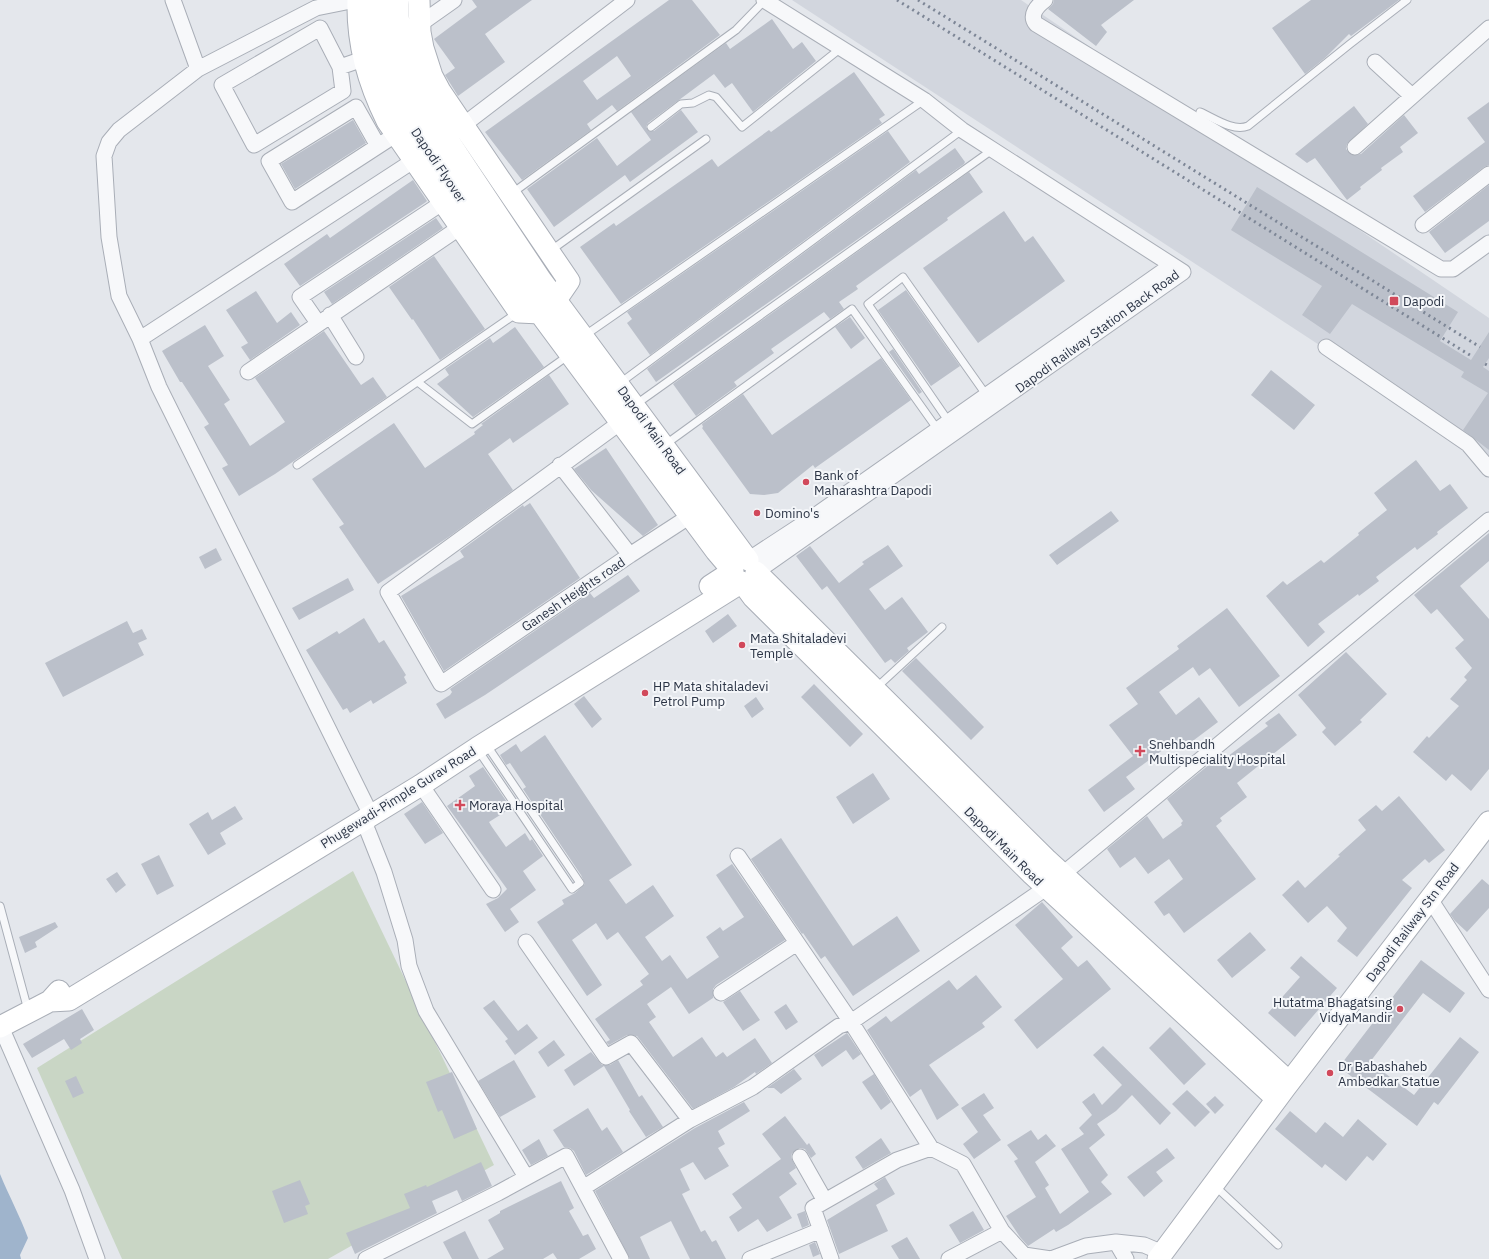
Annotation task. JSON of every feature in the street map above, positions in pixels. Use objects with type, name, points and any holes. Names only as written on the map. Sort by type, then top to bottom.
[{"type":"main road","points":[[357,0],[363,59],[377,101],[387,140],[413,160],[519,312],[540,313]]},
{"type":"main road","name":"Dapodi Flyover","points":[[378,0],[379,38],[386,69],[395,93],[418,134],[540,313]]},
{"type":"main road","name":"Dapodi Flyover","points":[[398,0],[399,35],[403,53],[414,84],[436,123],[556,300]]},
{"type":"main road","points":[[419,0],[423,48],[432,76],[462,126],[569,281],[556,300]]},
{"type":"main road","name":"Dapodi Main Road","points":[[556,300],[664,446],[745,571],[753,597],[1046,888],[1277,1099]]},
{"type":"main road","name":"Dapodi Main Road","points":[[540,313],[716,551],[745,571],[874,689],[1062,874],[1289,1082]]},
{"type":"main road","name":"Phugewadi-Pimple Gurav Road","points":[[1,1027],[50,1001],[62,988],[368,809],[598,666],[745,571]]},
{"type":"main road","name":"Phugewadi-Pimple Gurav Road","points":[[368,809],[421,785],[598,666]]},
{"type":"main road","name":"Dapodi Railway Stn Road","points":[[1161,1256],[1289,1082],[1489,822]]},
{"type":"street","points":[[173,0],[198,69]]},
{"type":"street","points":[[357,0],[316,8],[198,69],[119,130],[109,142],[104,156],[109,237],[119,296],[140,339],[159,387],[368,809],[366,822],[367,829],[384,872],[405,940],[409,966],[426,1011],[526,1177]]},
{"type":"street","points":[[420,24],[454,0]]},
{"type":"street","points":[[462,126],[627,0]]},
{"type":"street","points":[[764,0],[924,100],[962,130],[992,150],[1172,265]]},
{"type":"street","points":[[1045,0],[1036,7],[1033,15],[1033,20],[1036,24],[1441,269],[1453,269],[1489,243]]},
{"type":"street","points":[[320,28],[340,67],[343,91],[254,144],[222,85],[320,28]]},
{"type":"street","points":[[1355,147],[1489,28]]},
{"type":"street","points":[[340,67],[363,59]]},
{"type":"street","points":[[1375,62],[1412,96]]},
{"type":"street","points":[[356,107],[387,140],[292,202],[269,161],[356,107]]},
{"type":"street","points":[[140,339],[413,160]]},
{"type":"street","points":[[1423,225],[1489,174]]},
{"type":"street","points":[[318,323],[300,297],[442,203]]},
{"type":"street","points":[[248,372],[459,228]]},
{"type":"street","name":"Dapodi Railway Station Back Road","points":[[1172,265],[1183,272],[745,571],[809,520],[1172,265]]},
{"type":"street","points":[[330,315],[356,357]]},
{"type":"street","points":[[1326,347],[1468,444],[1489,469]]},
{"type":"street","points":[[560,465],[621,422]]},
{"type":"street","name":"Ganesh Heights road","points":[[560,465],[630,556],[441,684],[388,592],[560,465]]},
{"type":"street","points":[[630,556],[690,516]]},
{"type":"street","points":[[583,1188],[690,1120],[753,1087],[839,1026],[851,1022],[1046,888],[1489,520]]},
{"type":"street","points":[[421,785],[493,890]]},
{"type":"street","points":[[738,856],[851,1022],[931,1148],[963,1164],[1002,1231],[1024,1255],[1050,1259],[1086,1246],[1116,1242],[1144,1245],[1161,1256]]},
{"type":"street","points":[[1430,899],[1489,990]]},
{"type":"street","points":[[526,942],[606,1057],[631,1043],[690,1120]]},
{"type":"street","points":[[721,993],[797,943]]},
{"type":"street","points":[[1,1027],[72,1190],[97,1259]]},
{"type":"street","points":[[831,1259],[813,1208],[897,1160],[931,1148]]},
{"type":"street","points":[[366,1259],[566,1156],[621,1259]]},
{"type":"street","points":[[800,1157],[825,1201]]},
{"type":"street","points":[[750,1259],[821,1230]]},
{"type":"street","points":[[949,1259],[1002,1231]]},
{"type":"street","points":[[1116,1242],[1126,1259]]},
{"type":"lane","points":[[510,196],[736,30],[764,0]]},
{"type":"lane","points":[[1200,112],[1228,125],[1240,128],[1248,126],[1407,0]]},
{"type":"lane","points":[[651,127],[681,104],[693,103],[709,95],[716,97],[742,127],[842,48]]},
{"type":"lane","points":[[583,336],[924,100]]},
{"type":"lane","points":[[618,384],[962,130]]},
{"type":"lane","points":[[548,252],[706,139]]},
{"type":"lane","points":[[634,406],[992,150]]},
{"type":"lane","points":[[944,426],[868,304],[903,277],[986,396]]},
{"type":"lane","points":[[664,446],[852,309],[944,426]]},
{"type":"lane","points":[[297,465],[419,383],[519,312]]},
{"type":"lane","points":[[419,383],[472,424],[570,354]]},
{"type":"lane","points":[[874,689],[942,627]]},
{"type":"lane","points":[[481,746],[580,883],[572,889],[481,746]]},
{"type":"lane","points":[[0,906],[28,1012]]},
{"type":"lane","points":[[1213,1185],[1278,1245]]},
{"type":"shaded area","points":[[792,0],[1021,0],[1489,318],[1489,456]]},
{"type":"green space","points":[[353,871],[494,1165],[328,1259],[122,1259],[37,1068]]},
{"type":"water","points":[[0,1174],[28,1238],[20,1255],[21,1259],[0,1259]]},
{"type":"building","points":[[472,0],[532,0],[485,34],[505,62],[458,96],[445,75],[455,68],[434,39],[477,7]]},
{"type":"building","points":[[669,0],[692,0],[720,35],[617,111],[612,105],[587,124],[591,130],[522,180],[485,132]],"holes":[[[617,56],[631,76],[597,100],[583,81]]]},
{"type":"building","points":[[1054,0],[1134,0],[1101,25],[1107,32],[1096,46],[1048,9],[1053,4]]},
{"type":"building","points":[[1311,0],[1399,0],[1351,36],[1349,34],[1325,58],[1305,74],[1272,28]]},
{"type":"building","points":[[772,19],[793,49],[802,42],[816,61],[753,112],[732,83],[725,88],[714,74],[648,123],[646,127],[649,131],[654,131],[681,110],[698,132],[630,182],[625,175],[554,227],[527,189],[597,138],[617,166],[651,140],[631,112],[726,43],[730,49]]},
{"type":"building","points":[[854,72],[885,115],[879,119],[882,123],[621,304],[580,247],[614,223],[616,226],[712,159],[718,167],[769,130],[771,132]]},
{"type":"building","points":[[1489,102],[1489,165],[1484,167],[1425,212],[1413,196],[1485,142],[1467,118]]},
{"type":"building","points":[[1354,106],[1368,124],[1347,144],[1346,149],[1352,155],[1361,154],[1404,115],[1418,133],[1400,147],[1403,152],[1381,168],[1382,170],[1360,187],[1361,189],[1347,200],[1315,158],[1307,163],[1295,154]]},
{"type":"building","points":[[353,120],[366,143],[295,189],[281,164]]},
{"type":"building","points":[[888,131],[910,162],[650,355],[627,323],[632,319],[627,312]]},
{"type":"building","points":[[955,148],[965,162],[964,164],[656,382],[647,369],[916,170],[919,174]]},
{"type":"building","points":[[969,172],[983,192],[947,218],[948,220],[856,286],[858,289],[839,302],[844,309],[830,319],[824,312],[771,349],[774,353],[734,382],[737,386],[696,416],[673,384]]},
{"type":"building","points":[[413,180],[427,201],[426,202],[300,286],[284,264],[327,234],[330,238]]},
{"type":"building","points":[[1489,185],[1489,221],[1445,253],[1429,232]]},
{"type":"building","points":[[1257,187],[1458,312],[1440,341],[1471,360],[1489,332],[1489,358],[1483,367],[1489,371],[1489,450],[1463,430],[1488,393],[1461,377],[1464,372],[1352,304],[1330,334],[1302,315],[1322,286],[1231,230]]},
{"type":"building","points":[[1004,211],[1025,242],[1033,236],[1065,281],[978,343],[923,268]]},
{"type":"building","points":[[436,218],[443,228],[332,304],[324,292]]},
{"type":"building","points":[[434,256],[485,329],[440,360],[413,319],[412,320],[389,287]]},
{"type":"building","points":[[906,290],[960,366],[931,386],[878,310]]},
{"type":"building","points":[[256,291],[277,323],[291,312],[300,325],[250,360],[241,347],[248,343],[226,310]]},
{"type":"building","points":[[850,317],[865,338],[851,349],[835,327]]},
{"type":"building","points":[[205,325],[224,356],[208,366],[230,400],[224,404],[250,446],[285,422],[255,378],[324,331],[361,385],[373,377],[387,397],[275,474],[239,496],[222,468],[228,465],[204,427],[209,424],[182,382],[180,382],[162,351]]},
{"type":"building","points":[[515,327],[544,367],[473,417],[437,384],[449,375],[445,369],[490,338],[493,343]]},
{"type":"building","points":[[893,349],[922,392],[919,394],[889,352]]},
{"type":"building","points":[[881,358],[911,400],[815,468],[813,465],[778,493],[764,495],[750,494],[702,428],[702,424],[743,394],[772,435]]},
{"type":"building","points":[[1271,370],[1315,405],[1294,430],[1251,395]]},
{"type":"building","points":[[549,375],[569,404],[513,443],[510,438],[488,454],[513,490],[450,536],[378,584],[339,527],[344,524],[312,479],[394,423],[425,468],[475,434],[474,432],[483,425],[481,424]]},
{"type":"building","points":[[606,448],[658,525],[643,536],[591,490],[574,469]]},
{"type":"building","points":[[1416,460],[1440,491],[1450,484],[1468,508],[1417,550],[1415,547],[1376,577],[1379,581],[1359,596],[1358,594],[1318,624],[1325,632],[1308,647],[1266,596],[1283,581],[1287,585],[1321,560],[1324,563],[1387,510],[1374,493]]},
{"type":"building","points":[[530,503],[580,578],[444,671],[401,596],[464,557],[460,551],[523,505],[524,507]]},
{"type":"building","points":[[1111,511],[1119,521],[1057,565],[1049,555]]},
{"type":"building","points":[[1489,533],[1489,561],[1460,586],[1489,619],[1489,769],[1471,791],[1452,774],[1446,781],[1413,752],[1427,736],[1429,738],[1459,706],[1450,699],[1467,680],[1464,677],[1472,668],[1455,648],[1464,640],[1437,609],[1431,614],[1414,595]]},
{"type":"building","points":[[888,545],[903,566],[869,589],[885,610],[902,597],[928,632],[907,648],[909,651],[895,663],[891,659],[885,663],[827,586],[822,590],[796,556],[810,546],[839,583],[864,564],[862,562]]},
{"type":"building","points":[[216,548],[222,560],[205,569],[199,557]]},
{"type":"building","points":[[628,575],[640,591],[485,695],[445,719],[436,704],[450,695],[452,692],[450,689],[590,593],[594,598]]},
{"type":"building","points":[[348,578],[354,590],[299,620],[292,608]]},
{"type":"building","points":[[1227,608],[1280,676],[1239,707],[1210,668],[1199,676],[1193,667],[1159,692],[1176,715],[1199,697],[1218,722],[1182,749],[1175,741],[1126,777],[1135,789],[1104,812],[1088,790],[1133,756],[1109,725],[1138,704],[1126,688],[1179,649],[1177,646]]},
{"type":"building","points":[[728,614],[737,626],[713,643],[705,631]]},
{"type":"building","points":[[364,618],[379,643],[384,640],[406,675],[404,677],[407,683],[373,704],[371,700],[350,713],[347,708],[343,710],[306,650],[337,631],[339,634]]},
{"type":"building","points":[[127,621],[133,633],[142,629],[147,639],[138,643],[144,655],[63,697],[45,663]]},
{"type":"building","points":[[1346,652],[1387,694],[1360,720],[1362,722],[1335,746],[1322,732],[1326,728],[1298,695]]},
{"type":"building","points":[[916,658],[984,727],[971,740],[902,671]]},
{"type":"building","points":[[814,684],[863,734],[850,747],[801,697]]},
{"type":"building","points":[[584,696],[602,719],[592,728],[574,704]]},
{"type":"building","points":[[756,697],[764,709],[752,718],[744,706]]},
{"type":"building","points":[[1279,713],[1297,735],[1237,783],[1247,797],[1220,818],[1222,821],[1216,826],[1256,879],[1184,933],[1169,913],[1164,916],[1154,902],[1183,879],[1169,859],[1148,874],[1135,857],[1120,868],[1107,849],[1147,816],[1163,839],[1182,825],[1181,823],[1183,821],[1167,799],[1216,759],[1219,763],[1268,726],[1265,723]]},
{"type":"building","points":[[545,735],[632,865],[609,880],[626,904],[653,885],[674,916],[645,937],[662,961],[670,955],[687,979],[719,957],[706,937],[720,927],[723,931],[744,917],[716,875],[732,864],[785,940],[716,985],[713,989],[713,998],[689,1014],[671,987],[647,1004],[656,1017],[649,1022],[673,1057],[702,1037],[716,1057],[723,1052],[727,1057],[755,1038],[772,1063],[756,1074],[755,1072],[734,1087],[693,1109],[637,1036],[627,1035],[609,1045],[606,1042],[610,1040],[595,1019],[643,985],[640,981],[649,974],[618,932],[607,940],[596,923],[572,940],[602,985],[587,996],[537,922],[564,904],[562,900],[575,893],[585,884],[581,875],[523,789],[526,787],[510,763],[506,765],[500,755],[516,744],[521,752]]},
{"type":"building","points":[[483,767],[511,808],[489,822],[492,827],[506,847],[525,833],[530,841],[532,839],[543,856],[523,871],[536,890],[510,909],[519,922],[505,932],[486,904],[498,898],[507,889],[447,806],[475,786],[469,776]]},
{"type":"building","points":[[873,773],[890,799],[853,824],[836,797]]},
{"type":"building","points":[[1399,796],[1445,850],[1429,863],[1425,859],[1402,880],[1412,888],[1357,957],[1337,941],[1347,928],[1327,906],[1308,923],[1282,895],[1298,880],[1305,888],[1366,830],[1358,820],[1376,805],[1382,811]]},
{"type":"building","points":[[422,802],[443,833],[425,844],[404,814]]},
{"type":"building","points":[[235,806],[243,819],[220,833],[226,844],[208,855],[189,824],[208,812],[212,820]]},
{"type":"building","points":[[781,838],[853,946],[897,916],[920,951],[853,996],[825,956],[821,959],[803,933],[802,934],[751,859]]},
{"type":"building","points":[[159,855],[174,886],[157,895],[141,864]]},
{"type":"building","points":[[117,872],[126,885],[116,893],[106,879]]},
{"type":"building","points":[[1482,879],[1489,885],[1489,908],[1467,932],[1450,914]]},
{"type":"building","points":[[1042,902],[1073,937],[1061,948],[1078,967],[1087,960],[1111,989],[1037,1049],[1014,1020],[1063,979],[1015,925]]},
{"type":"building","points":[[55,922],[58,927],[35,942],[37,947],[25,953],[19,937]]},
{"type":"building","points":[[1250,932],[1266,950],[1232,978],[1217,960]]},
{"type":"building","points":[[1301,956],[1337,988],[1295,1037],[1268,1013],[1300,977],[1290,968]]},
{"type":"building","points":[[1421,960],[1465,993],[1450,1013],[1423,993],[1370,1062],[1414,1095],[1460,1037],[1479,1052],[1438,1105],[1434,1102],[1417,1126],[1339,1067]]},
{"type":"building","points":[[976,975],[1002,1007],[982,1023],[985,1027],[929,1065],[959,1105],[937,1120],[921,1089],[910,1097],[867,1030],[886,1016],[891,1022],[949,980],[957,990]]},
{"type":"building","points":[[740,991],[760,1020],[743,1031],[723,1002]]},
{"type":"building","points":[[494,1000],[518,1031],[527,1024],[538,1038],[515,1055],[505,1041],[508,1039],[483,1008]]},
{"type":"building","points":[[786,1004],[798,1022],[786,1030],[774,1012]]},
{"type":"building","points":[[82,1009],[94,1030],[80,1039],[82,1043],[71,1050],[64,1039],[32,1058],[23,1044]]},
{"type":"building","points":[[1170,1027],[1206,1064],[1184,1085],[1149,1048]]},
{"type":"building","points":[[847,1033],[861,1054],[853,1060],[846,1050],[822,1067],[814,1055]]},
{"type":"building","points":[[554,1040],[565,1055],[548,1067],[538,1052]]},
{"type":"building","points":[[1103,1046],[1171,1113],[1160,1125],[1132,1095],[1116,1111],[1097,1124],[1105,1135],[1089,1148],[1108,1175],[1101,1182],[1112,1194],[1068,1225],[1056,1232],[1054,1229],[1028,1246],[1006,1216],[1036,1197],[1014,1161],[1018,1159],[1007,1145],[1031,1130],[1038,1140],[1046,1134],[1056,1146],[1035,1162],[1049,1185],[1045,1188],[1060,1214],[1089,1192],[1061,1149],[1084,1134],[1079,1128],[1092,1115],[1082,1102],[1094,1093],[1102,1105],[1122,1085],[1093,1055]]},
{"type":"building","points":[[591,1052],[602,1065],[610,1065],[618,1060],[639,1097],[642,1095],[663,1127],[646,1137],[629,1111],[630,1110],[604,1066],[574,1086],[564,1070]]},
{"type":"building","points":[[514,1060],[536,1097],[500,1117],[478,1081]]},
{"type":"building","points":[[794,1069],[802,1079],[781,1094],[774,1088],[767,1088]]},
{"type":"building","points":[[452,1072],[477,1129],[454,1139],[442,1110],[438,1112],[426,1082]]},
{"type":"building","points":[[874,1074],[891,1102],[881,1110],[862,1082]]},
{"type":"building","points":[[76,1076],[84,1093],[73,1098],[65,1081]]},
{"type":"building","points":[[1187,1090],[1210,1112],[1195,1127],[1172,1104]]},
{"type":"building","points":[[984,1093],[994,1108],[983,1115],[1001,1140],[974,1159],[963,1144],[978,1132],[961,1108]]},
{"type":"building","points":[[1215,1096],[1224,1105],[1215,1114],[1206,1104]]},
{"type":"building","points":[[744,1102],[750,1111],[718,1131],[725,1144],[718,1148],[729,1166],[705,1180],[693,1162],[680,1169],[690,1190],[682,1194],[701,1232],[705,1230],[712,1242],[716,1240],[726,1259],[690,1259],[671,1221],[640,1237],[650,1259],[630,1259],[595,1191],[695,1128]]},
{"type":"building","points":[[588,1108],[602,1131],[607,1127],[623,1152],[586,1175],[574,1151],[570,1148],[564,1147],[553,1130]]},
{"type":"building","points":[[1290,1111],[1316,1133],[1325,1122],[1343,1137],[1358,1119],[1387,1144],[1373,1161],[1367,1156],[1346,1181],[1325,1164],[1322,1168],[1275,1129]]},
{"type":"building","points":[[785,1116],[807,1145],[809,1143],[816,1154],[811,1158],[805,1149],[800,1148],[792,1153],[791,1157],[796,1168],[789,1173],[797,1184],[779,1197],[792,1218],[767,1232],[758,1219],[738,1232],[729,1217],[742,1208],[732,1194],[781,1159],[762,1134]]},
{"type":"building","points":[[881,1138],[891,1153],[863,1169],[855,1157]]},
{"type":"building","points":[[539,1139],[548,1156],[531,1165],[522,1150]]},
{"type":"building","points":[[1167,1148],[1175,1158],[1156,1172],[1163,1181],[1144,1197],[1127,1177]]},
{"type":"building","points":[[481,1162],[492,1186],[462,1201],[457,1190],[432,1201],[437,1213],[355,1254],[346,1233],[410,1208],[404,1194],[426,1185],[427,1187]]},
{"type":"building","points":[[885,1177],[895,1194],[876,1205],[888,1231],[839,1254],[827,1220],[878,1189],[874,1184]]},
{"type":"building","points":[[300,1180],[310,1204],[305,1206],[308,1214],[284,1223],[272,1191]]},
{"type":"building","points":[[561,1181],[574,1208],[569,1211],[583,1236],[588,1234],[596,1249],[579,1259],[557,1259],[553,1253],[543,1259],[487,1259],[504,1249],[488,1220],[500,1213],[500,1211]]},
{"type":"building","points":[[805,1211],[809,1225],[802,1228],[797,1214]]},
{"type":"building","points":[[973,1211],[984,1230],[960,1243],[949,1225]]},
{"type":"building","points":[[465,1231],[479,1259],[452,1259],[443,1242]]},
{"type":"building","points":[[907,1237],[920,1259],[899,1259],[891,1246]]},
{"type":"building","points":[[815,1242],[820,1254],[813,1257],[809,1245]]},
{"type":"railway","points":[[897,0],[1473,357]]},
{"type":"railway","points":[[918,0],[1480,347]]},
{"type":"railway","points":[[1485,364],[1489,366]]},
{"type":"place","name":"Dapodi","points":[[1394,301]]},
{"type":"place","name":"Bank of Maharashtra Dapodi","points":[[806,482]]},
{"type":"place","name":"Domino's","points":[[757,513]]},
{"type":"place","name":"Mata Shitaladevi Temple","points":[[742,645]]},
{"type":"place","name":"HP Mata shitaladevi Petrol Pump","points":[[645,693]]},
{"type":"place","name":"Snehbandh Multispeciality Hospital","points":[[1140,751]]},
{"type":"place","name":"Moraya Hospital","points":[[460,805]]},
{"type":"place","name":"Hutatma Bhagatsing VidyaMandir","points":[[1400,1009]]},
{"type":"place","name":"Dr Babashaheb Ambedkar Statue","points":[[1330,1073]]}]
